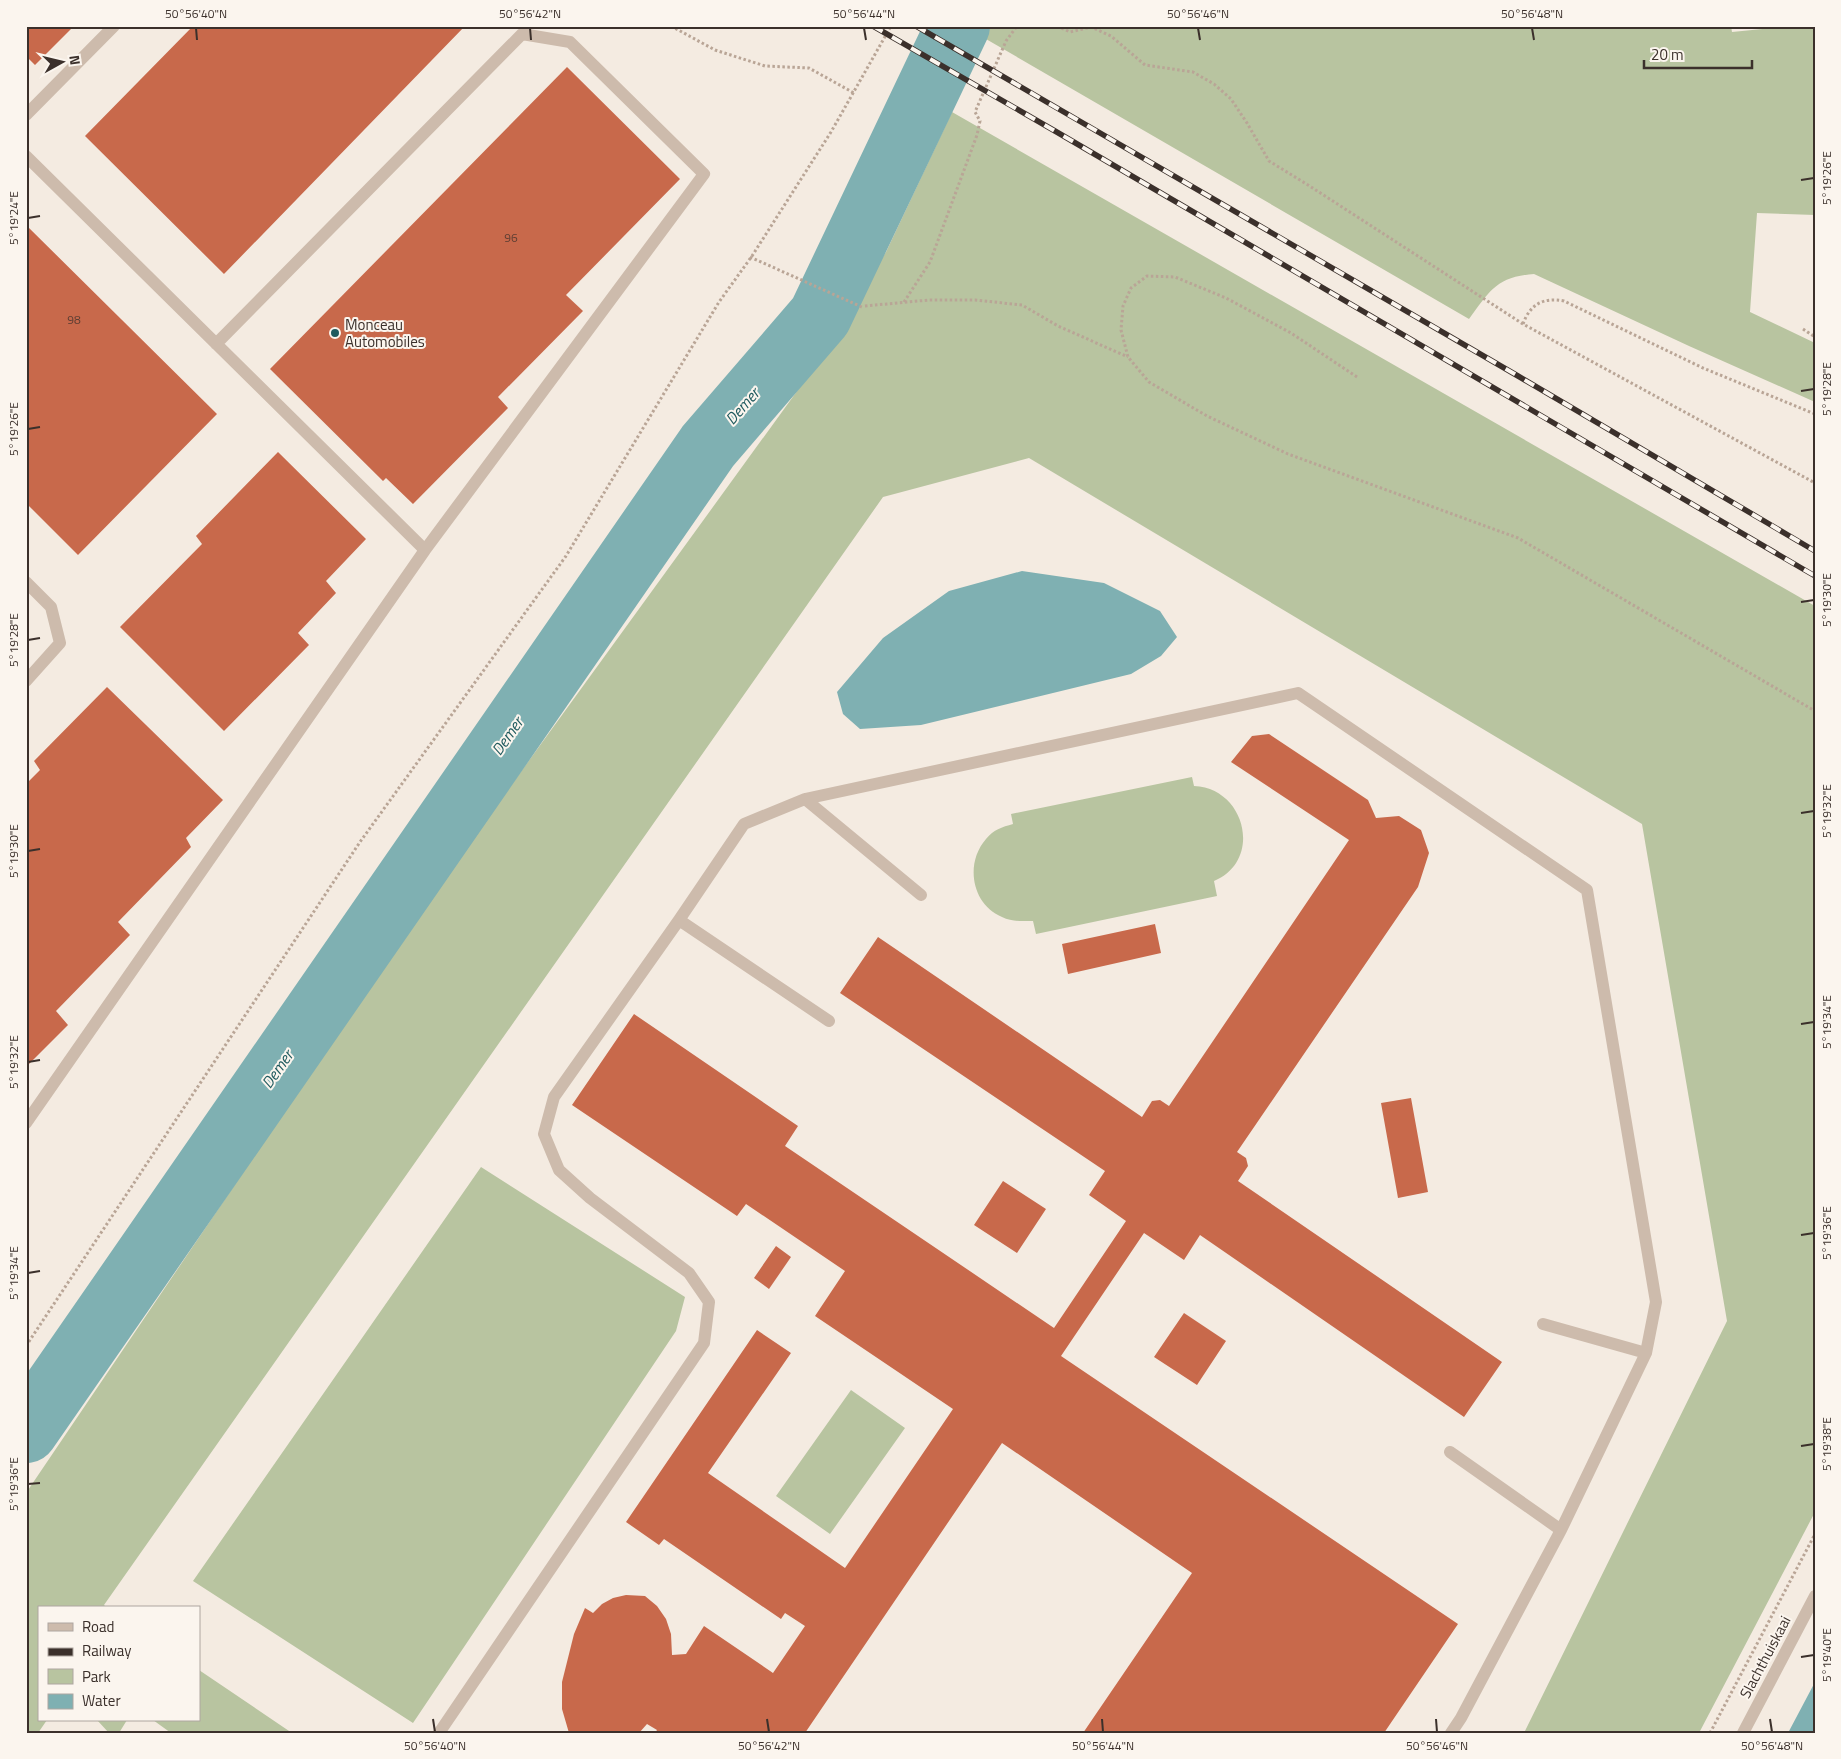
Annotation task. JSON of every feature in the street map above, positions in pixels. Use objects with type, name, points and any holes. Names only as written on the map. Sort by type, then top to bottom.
[{"type":"street","points":[[26,115],[114,26]]},
{"type":"street","points":[[26,1123],[424,550],[704,174],[570,42],[522,34],[216,344]]},
{"type":"street","points":[[26,156],[424,550]]},
{"type":"street","points":[[26,582],[51,607],[60,643],[26,681]]},
{"type":"street","points":[[439,1733],[704,1343],[710,1302],[689,1273],[590,1198],[559,1170],[544,1134],[554,1097],[744,824],[805,799],[1298,694],[1587,890],[1656,1302],[1646,1353],[1561,1530],[1461,1718],[1451,1733]]},
{"type":"street","points":[[805,799],[921,894]]},
{"type":"street","points":[[679,920],[829,1021]]},
{"type":"street","points":[[1543,1324],[1646,1353]]},
{"type":"street","points":[[1450,1452],[1561,1530]]},
{"type":"street","name":"Slachthuiskaai","points":[[1743,1733],[1815,1596]]},
{"type":"path","points":[[670,26],[715,50],[766,66],[809,68],[854,93]]},
{"type":"path","points":[[26,1346],[360,842],[566,556],[719,302],[749,259],[854,93],[891,26]]},
{"type":"path","points":[[904,302],[930,262],[977,136],[980,122],[975,112],[1006,41],[1017,26]]},
{"type":"path","points":[[1056,26],[1070,32],[1091,27],[1111,36],[1145,65],[1193,72],[1214,84],[1231,99],[1269,161],[1523,324],[1815,483]]},
{"type":"path","points":[[749,259],[864,307],[930,300],[974,300],[1022,305],[1058,326],[1128,357]]},
{"type":"path","points":[[1356,377],[1291,333],[1226,298],[1175,277],[1147,276],[1131,288],[1123,306],[1121,330],[1128,357],[1148,382],[1216,420],[1288,454],[1518,538],[1815,711]]},
{"type":"path","points":[[1523,324],[1526,314],[1534,305],[1544,300],[1564,301],[1703,368],[1815,414]]},
{"type":"path","points":[[1803,329],[1815,337]]},
{"type":"path","points":[[1710,1733],[1815,1534]]},
{"type":"green space","points":[[983,26],[1731,26],[1732,32],[1793,26],[1815,26],[1815,215],[1757,213],[1750,312],[1815,343],[1815,402],[1534,274],[1511,278],[1502,282],[1489,293],[1469,319],[979,35]]},
{"type":"green space","points":[[952,112],[1815,606],[1815,1512],[1699,1733],[1524,1733],[1727,1321],[1642,824],[1029,458],[883,497],[105,1606],[38,1606],[38,1722],[46,1722],[38,1733],[26,1733],[26,1493],[422,908],[800,387],[886,252]]},
{"type":"green space","points":[[1192,777],[1194,786],[1212,790],[1226,799],[1236,812],[1242,827],[1243,843],[1239,858],[1229,871],[1214,881],[1217,896],[1036,934],[1033,921],[1006,919],[983,903],[974,882],[975,859],[979,849],[992,833],[1013,824],[1011,814]]},
{"type":"green space","points":[[481,1167],[685,1297],[676,1331],[413,1723],[193,1581]]},
{"type":"green space","points":[[851,1390],[905,1428],[830,1534],[776,1496]]},
{"type":"green space","points":[[200,1671],[292,1733],[171,1733],[156,1722],[200,1722]]},
{"type":"green space","points":[[99,1722],[126,1722],[119,1733],[109,1733]]},
{"type":"water","points":[[962,26],[983,26],[979,35]]},
{"type":"water","points":[[1022,571],[1104,583],[1160,611],[1177,637],[1161,656],[1131,674],[921,725],[860,729],[843,714],[837,692],[883,638],[949,591]]},
{"type":"water","points":[[1815,1682],[1815,1733],[1788,1733]]},
{"type":"building","points":[[26,26],[74,26],[35,65],[26,56]]},
{"type":"building","points":[[193,26],[465,26],[224,274],[85,136]]},
{"type":"building","points":[[567,67],[680,179],[566,295],[583,311],[498,397],[508,408],[413,504],[386,478],[383,481],[270,369]]},
{"type":"building","points":[[26,225],[217,414],[78,555],[26,503]]},
{"type":"building","points":[[278,452],[366,539],[326,581],[336,593],[298,633],[309,645],[224,731],[120,627],[202,544],[196,536]]},
{"type":"building","points":[[107,687],[223,800],[186,838],[191,847],[118,922],[130,935],[56,1011],[68,1025],[26,1067],[26,784],[40,770],[34,761]]},
{"type":"building","points":[[1269,734],[1368,800],[1376,818],[1399,816],[1421,830],[1429,853],[1418,887],[1237,1152],[1246,1158],[1248,1166],[1238,1181],[1502,1362],[1464,1417],[1200,1235],[1184,1260],[1144,1233],[1061,1356],[1458,1624],[1384,1733],[1083,1733],[1192,1573],[1002,1443],[805,1733],[655,1733],[657,1730],[647,1724],[639,1733],[569,1733],[562,1709],[562,1682],[574,1634],[585,1608],[593,1613],[602,1604],[613,1598],[626,1595],[645,1596],[657,1606],[666,1619],[671,1634],[672,1655],[686,1654],[704,1626],[773,1673],[805,1626],[785,1613],[781,1619],[664,1539],[659,1545],[626,1522],[757,1330],[791,1353],[708,1473],[845,1568],[953,1409],[815,1316],[845,1271],[746,1204],[737,1216],[572,1105],[634,1014],[798,1126],[785,1146],[1054,1328],[1126,1221],[1089,1195],[1105,1171],[840,993],[878,937],[1142,1117],[1152,1101],[1160,1100],[1169,1106],[1349,840],[1231,762],[1252,736]]},
{"type":"building","points":[[1155,924],[1161,953],[1068,974],[1062,944]]},
{"type":"building","points":[[1411,1098],[1428,1192],[1398,1198],[1381,1103]]},
{"type":"building","points":[[1003,1181],[1046,1209],[1017,1253],[974,1225]]},
{"type":"building","points":[[776,1246],[791,1257],[769,1289],[754,1278]]},
{"type":"building","points":[[1184,1313],[1226,1341],[1197,1385],[1154,1357]]},
{"type":"waterway","name":"Demer","points":[[26,1431],[708,446],[820,316],[958,26]]},
{"type":"railway","points":[[873,26],[1815,576]]},
{"type":"railway","points":[[916,26],[1815,551]]},
{"type":"place","name":"Monceau Automobiles","points":[[335,333]]}]
